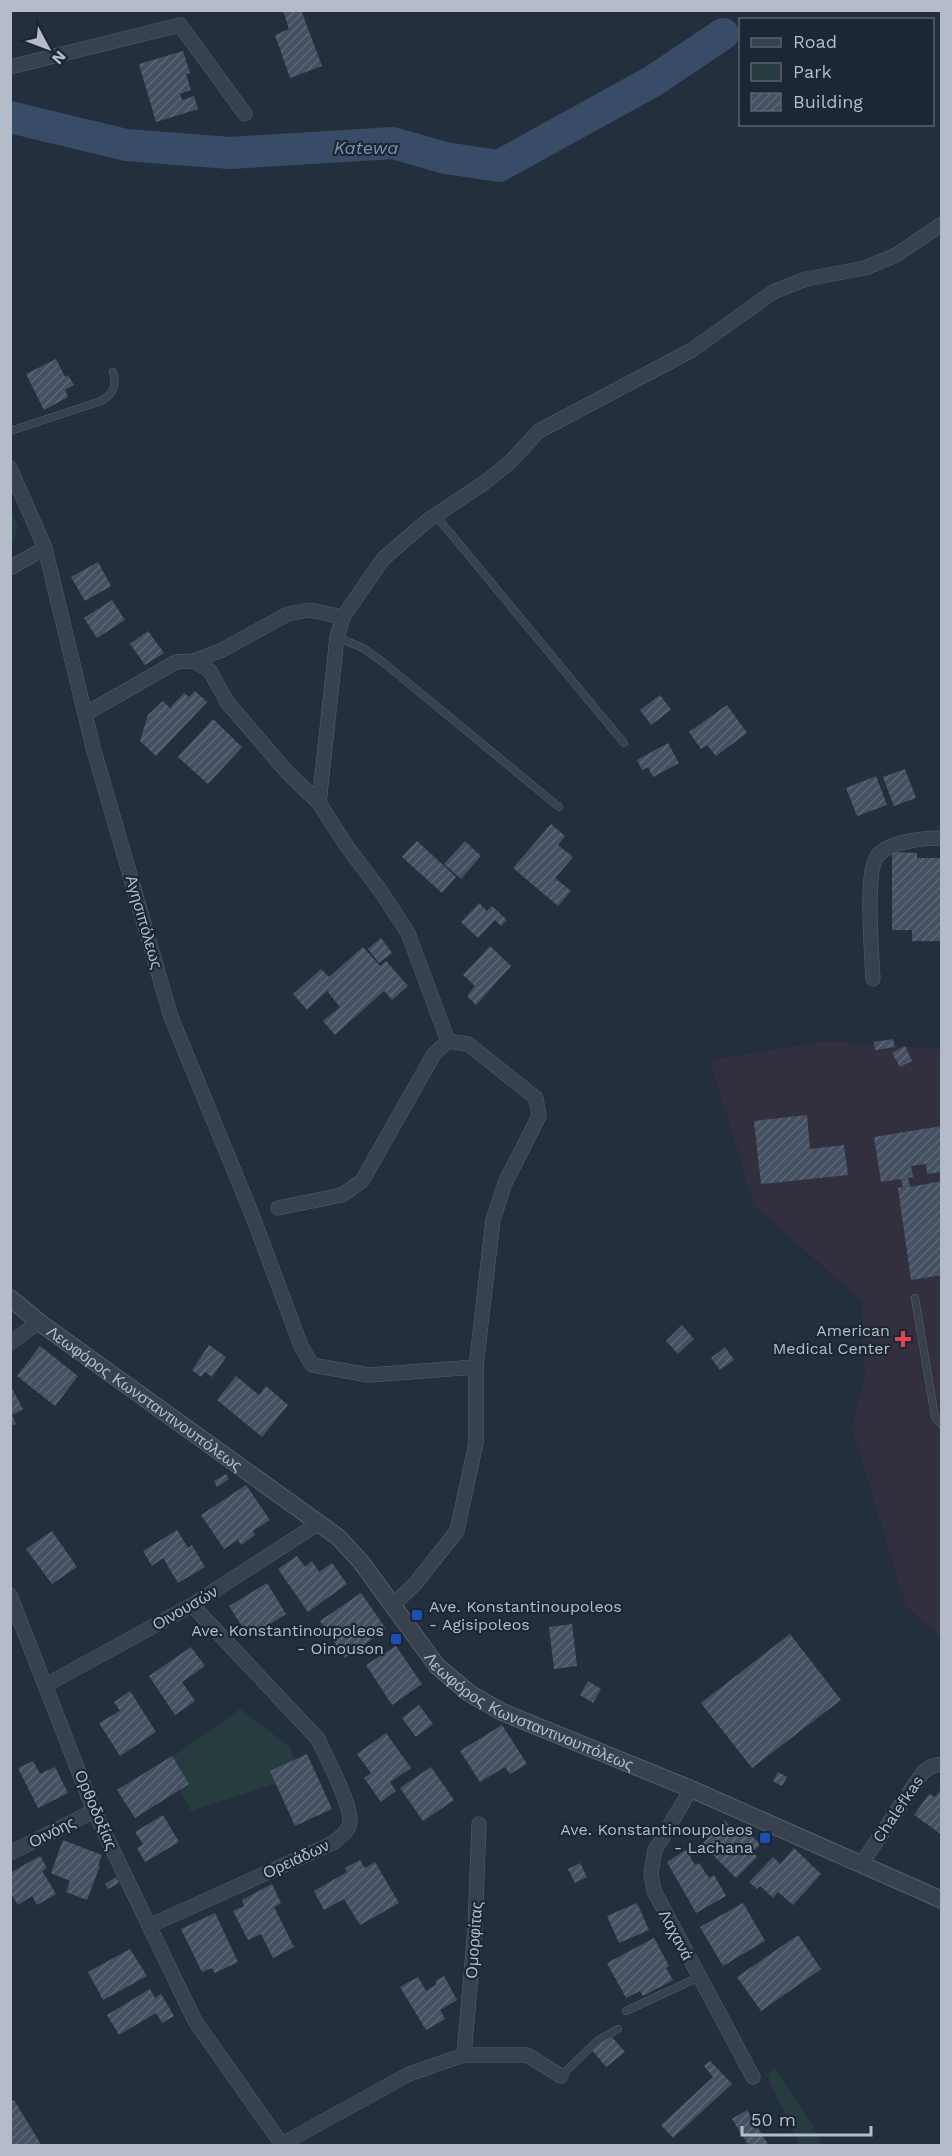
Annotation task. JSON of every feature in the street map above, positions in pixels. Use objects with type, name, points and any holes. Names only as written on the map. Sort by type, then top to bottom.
[{"type":"street","points":[[10,67],[180,26],[245,114]]},
{"type":"street","points":[[319,802],[337,637],[343,617],[383,559],[436,516],[510,462],[539,431],[692,350],[773,292],[806,279],[865,268],[896,255],[942,224]]},
{"type":"street","name":"Αγησιπόλεως","points":[[10,468],[45,548],[86,714],[171,1017],[253,1218],[302,1346],[312,1365],[369,1375],[476,1367]]},
{"type":"street","points":[[10,568],[45,548]]},
{"type":"street","points":[[86,714],[176,662],[194,661],[222,650],[288,614],[309,610],[343,617]]},
{"type":"street","points":[[194,661],[210,671],[227,702],[287,772],[319,802],[408,933],[447,1041]]},
{"type":"street","points":[[873,979],[870,887],[876,858],[886,849],[903,842],[942,838]]},
{"type":"street","points":[[278,1208],[342,1195],[362,1181],[434,1054],[447,1041]]},
{"type":"street","points":[[393,1605],[415,1584],[457,1531],[476,1443],[476,1367],[493,1220],[505,1183],[539,1116],[536,1098],[468,1044],[447,1041]]},
{"type":"street","name":"Λεωφόρος Κωνσταντινουπόλεως","points":[[10,1298],[39,1322],[338,1537],[361,1562],[436,1666],[469,1694],[502,1712],[691,1789],[942,1900]]},
{"type":"street","points":[[10,1342],[39,1322]]},
{"type":"street","name":"Οινουσών","points":[[46,1685],[192,1605],[319,1523]]},
{"type":"street","name":"Ορθοδοξίας","points":[[10,1595],[94,1811],[195,2020],[282,2145]]},
{"type":"street","name":"Ορειάδων","points":[[149,1926],[333,1843],[343,1835],[350,1822],[331,1765],[318,1739],[192,1605]]},
{"type":"street","name":"Chalefkas","points":[[862,1863],[923,1772],[932,1766],[942,1764]]},
{"type":"street","name":"Λαχανά","points":[[691,1789],[655,1850],[651,1873],[654,1891],[753,2077]]},
{"type":"street","name":"Οινόης","points":[[10,1853],[94,1811]]},
{"type":"street","name":"Ομορφίτας","points":[[464,2055],[475,1929],[479,1824]]},
{"type":"street","points":[[282,2145],[409,2074],[464,2055],[527,2055],[561,2076]]},
{"type":"lane","points":[[10,431],[101,401],[114,390],[113,372]]},
{"type":"lane","points":[[436,516],[624,743]]},
{"type":"lane","points":[[337,637],[363,648],[384,663],[559,807]]},
{"type":"lane","points":[[915,1298],[935,1417],[942,1425]]},
{"type":"lane","points":[[626,2011],[699,1977]]},
{"type":"lane","points":[[561,2076],[597,2041],[618,2029]]},
{"type":"shaded area","name":"American Medical Center","points":[[828,1041],[941,1049],[941,1638],[906,1605],[852,1428],[865,1378],[862,1301],[754,1205],[710,1060]]},
{"type":"green space","points":[[11,514],[18,525],[11,548]]},
{"type":"green space","points":[[240,1709],[290,1747],[299,1776],[191,1811],[165,1762]]},
{"type":"green space","points":[[775,2067],[820,2138],[821,2145],[800,2145],[767,2076]]},
{"type":"building","points":[[283,10],[301,10],[322,66],[290,78],[275,35],[289,29]]},
{"type":"building","points":[[183,51],[190,73],[186,74],[191,90],[180,94],[182,100],[194,96],[198,109],[156,122],[139,64]]},
{"type":"building","points":[[56,359],[65,377],[68,375],[74,385],[65,390],[68,397],[44,410],[26,374]]},
{"type":"building","points":[[98,562],[111,586],[85,601],[71,577]]},
{"type":"building","points":[[112,600],[125,620],[97,638],[84,618]]},
{"type":"building","points":[[148,631],[164,653],[145,665],[130,644]]},
{"type":"building","points":[[195,691],[207,702],[156,756],[140,741],[148,715],[163,701],[170,708],[184,693],[189,697]]},
{"type":"building","points":[[660,695],[671,710],[651,725],[640,710]]},
{"type":"building","points":[[727,705],[747,733],[716,756],[707,745],[701,749],[689,732]]},
{"type":"building","points":[[213,719],[242,747],[208,784],[178,757]]},
{"type":"building","points":[[668,743],[679,763],[653,777],[648,767],[642,770],[637,760]]},
{"type":"building","points":[[905,769],[916,798],[894,806],[883,777]]},
{"type":"building","points":[[876,776],[887,805],[857,816],[846,788]]},
{"type":"building","points":[[551,824],[565,836],[558,845],[573,857],[555,878],[571,891],[558,906],[513,868]]},
{"type":"building","points":[[417,841],[456,877],[442,893],[402,857]]},
{"type":"building","points":[[465,841],[481,856],[461,879],[444,864]]},
{"type":"building","points":[[892,852],[917,853],[917,858],[942,858],[942,941],[912,941],[912,930],[892,930]]},
{"type":"building","points":[[479,903],[487,911],[492,906],[507,920],[501,926],[495,920],[478,938],[461,922]]},
{"type":"building","points":[[381,938],[392,953],[379,963],[368,949]]},
{"type":"building","points":[[490,946],[511,966],[476,1005],[467,996],[475,986],[463,975]]},
{"type":"building","points":[[363,947],[380,966],[386,961],[408,986],[392,1000],[384,991],[335,1035],[323,1021],[340,1007],[327,991],[307,1010],[293,994],[321,969],[329,977]]},
{"type":"building","points":[[893,1039],[895,1047],[875,1050],[874,1042]]},
{"type":"building","points":[[905,1046],[912,1061],[900,1067],[892,1053]]},
{"type":"building","points":[[807,1115],[810,1149],[844,1145],[848,1175],[761,1184],[754,1121]]},
{"type":"building","points":[[942,1126],[942,1172],[927,1174],[926,1164],[911,1166],[913,1177],[908,1178],[910,1187],[942,1181],[942,1275],[911,1280],[898,1188],[903,1187],[901,1179],[881,1182],[874,1137]]},
{"type":"building","points":[[682,1325],[694,1339],[678,1354],[666,1341]]},
{"type":"building","points":[[209,1345],[226,1357],[212,1377],[205,1372],[201,1377],[192,1370]]},
{"type":"building","points":[[40,1346],[78,1376],[55,1406],[17,1376]]},
{"type":"building","points":[[725,1347],[734,1360],[720,1370],[711,1358]]},
{"type":"building","points":[[236,1376],[259,1395],[266,1386],[288,1405],[262,1437],[217,1400]]},
{"type":"building","points":[[10,1385],[23,1409],[12,1415],[16,1424],[10,1426]]},
{"type":"building","points":[[226,1474],[229,1479],[217,1487],[214,1481]]},
{"type":"building","points":[[246,1485],[270,1520],[253,1531],[255,1535],[241,1545],[238,1540],[224,1549],[201,1515]]},
{"type":"building","points":[[177,1530],[188,1548],[192,1545],[205,1567],[178,1583],[163,1558],[152,1566],[143,1551]]},
{"type":"building","points":[[52,1531],[77,1567],[52,1584],[26,1549]]},
{"type":"building","points":[[297,1556],[305,1567],[312,1561],[319,1572],[332,1563],[347,1584],[308,1612],[278,1569]]},
{"type":"building","points":[[267,1583],[286,1614],[249,1637],[229,1606]]},
{"type":"building","points":[[361,1593],[386,1629],[345,1658],[320,1621]]},
{"type":"building","points":[[572,1624],[577,1666],[554,1669],[549,1627]]},
{"type":"building","points":[[790,1634],[841,1700],[752,1768],[701,1703]]},
{"type":"building","points":[[396,1646],[422,1684],[392,1705],[366,1665]]},
{"type":"building","points":[[191,1647],[205,1666],[182,1682],[195,1701],[175,1715],[149,1676]]},
{"type":"building","points":[[588,1681],[601,1689],[593,1703],[580,1695]]},
{"type":"building","points":[[130,1691],[156,1732],[120,1756],[99,1723],[120,1711],[114,1702]]},
{"type":"building","points":[[419,1705],[433,1724],[416,1737],[402,1718]]},
{"type":"building","points":[[502,1725],[527,1764],[510,1774],[505,1767],[480,1782],[460,1751]]},
{"type":"building","points":[[386,1733],[411,1768],[390,1782],[396,1791],[381,1802],[364,1778],[371,1773],[357,1754]]},
{"type":"building","points":[[307,1754],[332,1809],[295,1826],[270,1771]]},
{"type":"building","points":[[172,1756],[189,1784],[135,1818],[117,1790]]},
{"type":"building","points":[[33,1761],[40,1774],[55,1767],[68,1793],[38,1808],[18,1768]]},
{"type":"building","points":[[431,1767],[454,1800],[423,1821],[400,1788]]},
{"type":"building","points":[[778,1772],[787,1777],[782,1786],[773,1781]]},
{"type":"building","points":[[942,1788],[942,1835],[914,1815],[929,1794],[935,1797]]},
{"type":"building","points":[[163,1815],[179,1842],[145,1862],[137,1848],[143,1844],[135,1832]]},
{"type":"building","points":[[725,1821],[740,1835],[745,1829],[760,1844],[753,1852],[757,1857],[736,1878],[702,1844]]},
{"type":"building","points":[[63,1840],[102,1855],[87,1900],[66,1892],[70,1881],[51,1873]]},
{"type":"building","points":[[794,1848],[821,1874],[793,1905],[778,1892],[773,1898],[760,1886],[757,1889],[749,1882],[773,1857],[780,1864]]},
{"type":"building","points":[[686,1850],[695,1865],[699,1863],[709,1878],[714,1875],[726,1896],[696,1913],[667,1862]]},
{"type":"building","points":[[40,1856],[47,1868],[42,1871],[56,1894],[37,1905],[32,1896],[18,1905],[10,1892],[10,1873]]},
{"type":"building","points":[[360,1860],[365,1868],[375,1862],[399,1903],[360,1925],[344,1899],[324,1910],[314,1891],[347,1872],[345,1868]]},
{"type":"building","points":[[580,1863],[587,1877],[575,1883],[568,1869]]},
{"type":"building","points":[[116,1877],[119,1883],[108,1889],[105,1884]]},
{"type":"building","points":[[272,1884],[281,1903],[274,1907],[294,1947],[273,1958],[261,1934],[248,1940],[233,1911],[244,1906],[242,1900]]},
{"type":"building","points":[[637,1903],[649,1930],[619,1943],[607,1916]]},
{"type":"building","points":[[743,1903],[765,1941],[723,1966],[700,1927]]},
{"type":"building","points":[[215,1913],[238,1962],[215,1973],[212,1968],[202,1972],[181,1929]]},
{"type":"building","points":[[798,1935],[821,1969],[761,2011],[737,1977]]},
{"type":"building","points":[[654,1938],[669,1966],[666,1968],[673,1980],[643,1996],[640,1991],[626,1998],[607,1963]]},
{"type":"building","points":[[130,1949],[147,1976],[103,2000],[88,1972]]},
{"type":"building","points":[[444,1976],[457,2000],[440,2010],[445,2019],[426,2030],[400,1987],[418,1977],[426,1991],[437,1984],[435,1981]]},
{"type":"building","points":[[150,1989],[155,1998],[161,1994],[174,2016],[162,2023],[156,2013],[119,2035],[107,2015]]},
{"type":"building","points":[[610,2035],[625,2052],[606,2067],[592,2050]]},
{"type":"building","points":[[710,2061],[732,2084],[673,2138],[661,2125],[713,2077],[704,2066]]},
{"type":"building","points":[[14,2100],[42,2146],[10,2144],[10,2102]]},
{"type":"building","points":[[747,2110],[769,2146],[749,2146],[732,2119]]},
{"type":"waterway","name":"Katewa","points":[[10,117],[126,145],[230,153],[393,143],[445,158],[499,166],[653,81],[723,34]]},
{"type":"place","name":"American Medical Center","points":[[903,1339]]},
{"type":"place","name":"Ave. Konstantinoupoleos - Agisipoleos","points":[[417,1615]]},
{"type":"place","name":"Ave. Konstantinoupoleos - Oinouson","points":[[396,1639]]},
{"type":"place","name":"Ave. Konstantinoupoleos - Lachana","points":[[765,1838]]}]
